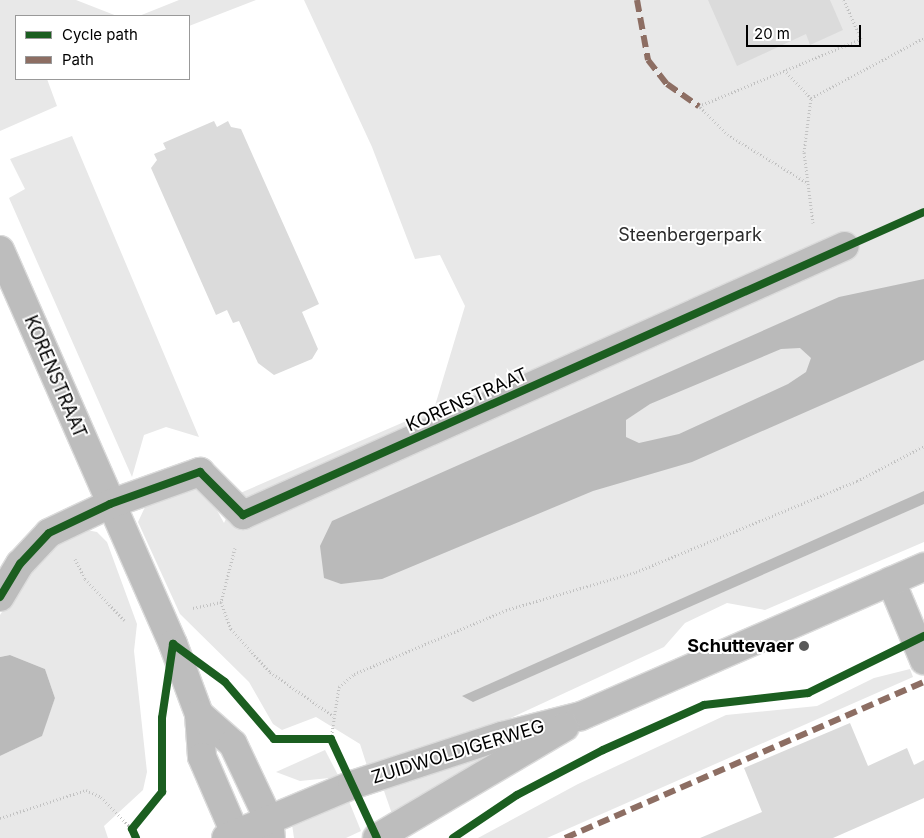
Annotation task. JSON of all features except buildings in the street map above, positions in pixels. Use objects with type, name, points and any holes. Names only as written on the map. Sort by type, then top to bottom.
[{"type":"street","name":"KORENSTRAAT","points":[[243,515],[845,246]]},
{"type":"street","name":"KORENSTRAAT","points":[[0,250],[199,714],[202,757],[232,837]]},
{"type":"street","points":[[0,597],[26,556],[49,533],[110,504],[200,472],[243,515]]},
{"type":"street","name":"ZUIDWOLDIGERWEG","points":[[377,838],[581,716],[924,567]]},
{"type":"street","points":[[891,582],[924,660]]},
{"type":"street","name":"KORENSTRAAT","points":[[199,714],[233,744],[270,829]]},
{"type":"street","name":"ZUIDWOLDIGERWEG","points":[[232,837],[270,829],[352,785],[502,736],[581,716]]},
{"type":"path","points":[[806,182],[728,135],[700,106],[861,39],[844,0]]},
{"type":"path","points":[[811,98],[924,38]]},
{"type":"path","points":[[784,70],[811,98],[806,182],[820,257]]},
{"type":"path","points":[[352,785],[331,740],[333,716],[339,687],[354,674],[506,610],[636,572],[857,481],[924,446]]},
{"type":"path","points":[[243,515],[221,602],[232,629],[270,672],[333,716]]},
{"type":"path","points":[[321,740],[331,740]]},
{"type":"path","points":[[0,818],[86,790],[101,797],[132,829],[136,838]]},
{"type":"path","points":[[132,829],[138,821]]},
{"type":"green space","points":[[0,0],[76,0],[114,15],[15,15],[15,80],[47,80],[57,106],[0,131]]},
{"type":"green space","points":[[179,0],[256,0],[190,26],[190,15],[142,15]]},
{"type":"green space","name":"Steenbergerpark","points":[[304,0],[924,0],[924,542],[765,610],[727,603],[685,623],[664,647],[474,735],[368,769],[360,744],[316,717],[282,730],[273,724],[249,682],[180,614],[138,522],[145,507],[183,485],[204,487],[224,523],[238,494],[434,409],[465,306],[440,255],[415,259],[372,147]]},
{"type":"green space","points":[[72,136],[199,437],[166,427],[144,435],[132,477],[9,198],[25,189],[10,159]]},
{"type":"green space","points":[[81,529],[97,532],[107,542],[137,624],[134,651],[147,772],[143,790],[104,826],[108,838],[0,838],[0,756],[41,736],[55,698],[45,669],[10,655],[0,657],[0,615],[28,572],[56,541]]},
{"type":"green space","points":[[910,669],[913,677],[547,838],[478,838],[578,784],[726,715],[817,706],[874,678]]},
{"type":"green space","points":[[325,750],[339,777],[300,781],[276,772]]},
{"type":"green space","points":[[499,750],[392,814],[383,788]]},
{"type":"green space","points":[[348,799],[361,831],[346,838],[294,838],[292,824]]},
{"type":"shaded area","points":[[924,279],[924,360],[692,462],[593,491],[382,579],[341,584],[324,578],[320,546],[332,521],[839,297]],"holes":[[[800,348],[811,358],[806,372],[788,384],[679,434],[639,443],[626,437],[626,420],[650,404],[781,349]]]},
{"type":"shaded area","points":[[924,491],[924,504],[473,702],[462,696]]},
{"type":"shaded area","points":[[10,655],[45,669],[55,698],[42,736],[0,756],[0,657]]},
{"type":"marked path","points":[[637,0],[648,60],[667,84],[699,106]]},
{"type":"marked path","points":[[565,838],[924,682]]},
{"type":"cycle path","points":[[0,597],[20,564],[49,533],[110,504],[200,472],[243,515],[924,212]]},
{"type":"cycle path","points":[[453,838],[517,795],[603,750],[704,705],[808,693],[924,636]]},
{"type":"cycle path","points":[[136,838],[132,829],[162,792],[162,718],[173,644],[225,682],[274,739],[331,739],[377,838]]},
{"type":"place","name":"Schuttevaer","points":[[804,646]]}]
